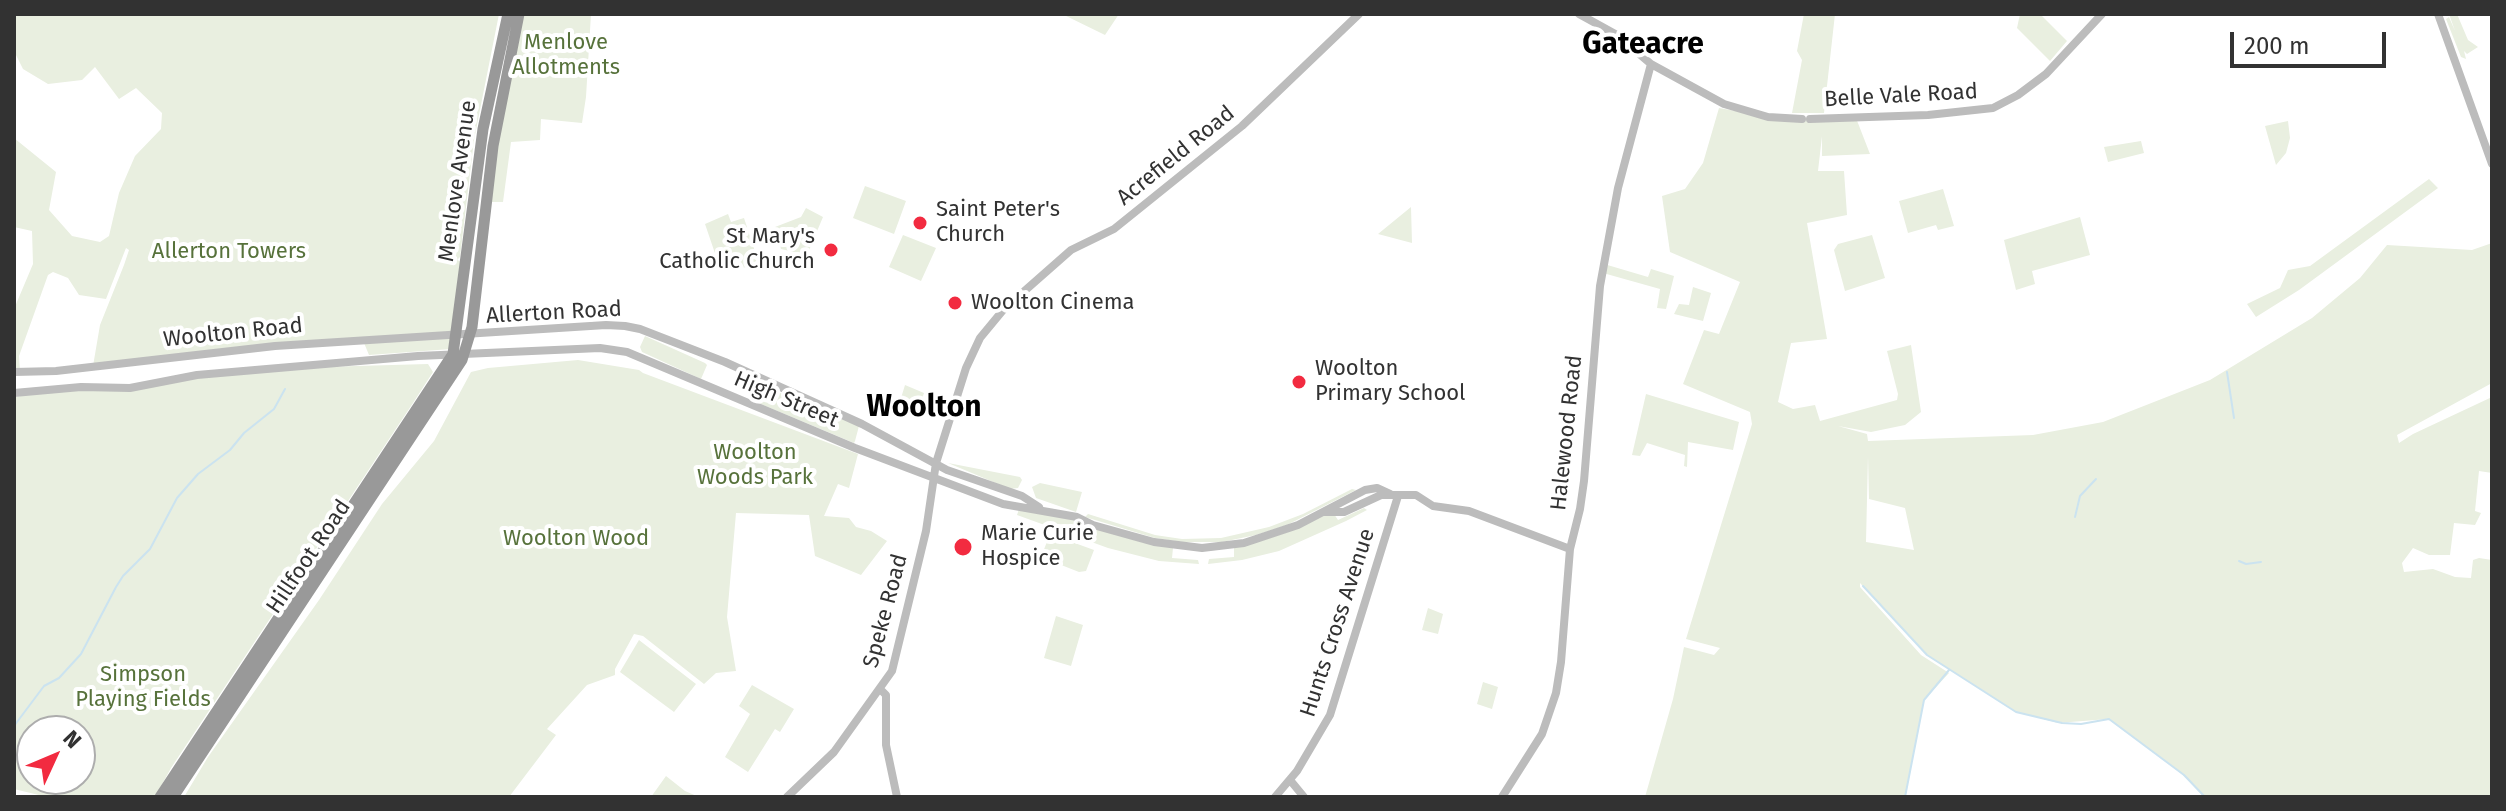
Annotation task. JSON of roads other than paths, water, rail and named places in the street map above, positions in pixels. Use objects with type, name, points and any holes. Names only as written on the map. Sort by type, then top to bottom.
[{"type":"highway","name":"Menlove Avenue","points":[[459,354],[464,335],[483,129],[508,14]]},
{"type":"highway","name":"Menlove Avenue","points":[[464,335],[473,319],[491,154],[519,14]]},
{"type":"highway","name":"Hillfoot Road","points":[[160,797],[441,375],[459,354]]},
{"type":"highway","name":"Hillfoot Road","points":[[173,797],[434,406],[459,354]]},
{"type":"main road","name":"Acrefield Road","points":[[936,463],[971,353],[1004,309],[1071,250],[1114,229],[1203,159],[1359,14]]},
{"type":"main road","name":"Belle Vale Road","points":[[1579,14],[1617,35],[1651,64],[1683,84],[1724,104],[1768,117],[1806,119],[1928,115],[1993,108],[2018,95],[2046,74],[2102,14]]},
{"type":"main road","points":[[2438,14],[2492,164]]},
{"type":"main road","name":"Halewood Road","points":[[1502,797],[1542,734],[1556,693],[1570,549],[1584,481],[1595,326],[1602,273],[1618,188],[1651,64]]},
{"type":"main road","points":[[2482,134],[2492,140]]},
{"type":"main road","points":[[473,319],[485,334]]},
{"type":"main road","name":"Allerton Road","points":[[464,335],[606,325],[640,329]]},
{"type":"main road","name":"High Street","points":[[640,329],[725,362],[862,424],[969,479],[1022,496],[1043,510]]},
{"type":"main road","name":"Woolton Road","points":[[14,372],[56,371],[275,346],[464,335]]},
{"type":"main road","name":"Allerton Road","points":[[459,354],[600,348],[627,352]]},
{"type":"main road","name":"High Street","points":[[627,352],[855,448],[1003,504],[1043,510]]},
{"type":"main road","name":"Woolton Road","points":[[14,393],[81,387],[130,388],[197,375],[459,354]]},
{"type":"main road","points":[[432,356],[441,364],[441,375]]},
{"type":"main road","name":"Speke Road","points":[[787,797],[834,752],[881,690],[897,658],[909,593],[928,519],[936,463]]},
{"type":"main road","points":[[1043,510],[1077,517],[1093,525],[1154,542],[1202,548],[1265,538],[1325,512],[1344,512],[1381,495],[1416,495],[1433,506],[1469,511],[1570,549]]},
{"type":"main road","name":"Hunts Cross Avenue","points":[[1275,797],[1290,780],[1330,715],[1350,659],[1394,495]]},
{"type":"main road","points":[[881,690],[886,695],[886,745],[897,797]]},
{"type":"main road","points":[[1290,780],[1304,797]]},
{"type":"waterway","points":[[2227,372],[2234,418]]},
{"type":"waterway","points":[[14,726],[44,686],[59,678],[81,654],[116,587],[150,549],[177,498],[198,474],[230,450],[244,433],[274,409],[285,389]]},
{"type":"waterway","points":[[2075,517],[2080,496],[2096,479]]},
{"type":"waterway","points":[[2239,561],[2246,564],[2261,562]]},
{"type":"waterway","points":[[1863,586],[1927,655],[2016,712],[2062,723],[2081,724],[2109,719],[2184,775],[2205,797]]},
{"type":"waterway","points":[[1905,797],[1924,700],[1949,670]]},
{"type":"place","name":"Saint Peter's Church","points":[[920,223]]},
{"type":"place","name":"St Mary's Catholic Church","points":[[831,250]]},
{"type":"place","name":"Woolton Cinema","points":[[955,303]]},
{"type":"place","name":"Woolton Primary School","points":[[1299,382]]},
{"type":"place","name":"Marie Curie Hospice","points":[[963,547]]},
{"type":"district","name":"Gateacre","points":[[1643,45]]},
{"type":"district","name":"Woolton","points":[[924,408]]},
{"type":"park label","name":"Menlove Allotments","points":[[566,56]]},
{"type":"park label","name":"Allerton Towers","points":[[229,252]]},
{"type":"park label","name":"Woolton Woods Park","points":[[755,466]]},
{"type":"park label","name":"Woolton Wood","points":[[576,539]]},
{"type":"park label","name":"Simpson Playing Fields","points":[[143,688]]}]
